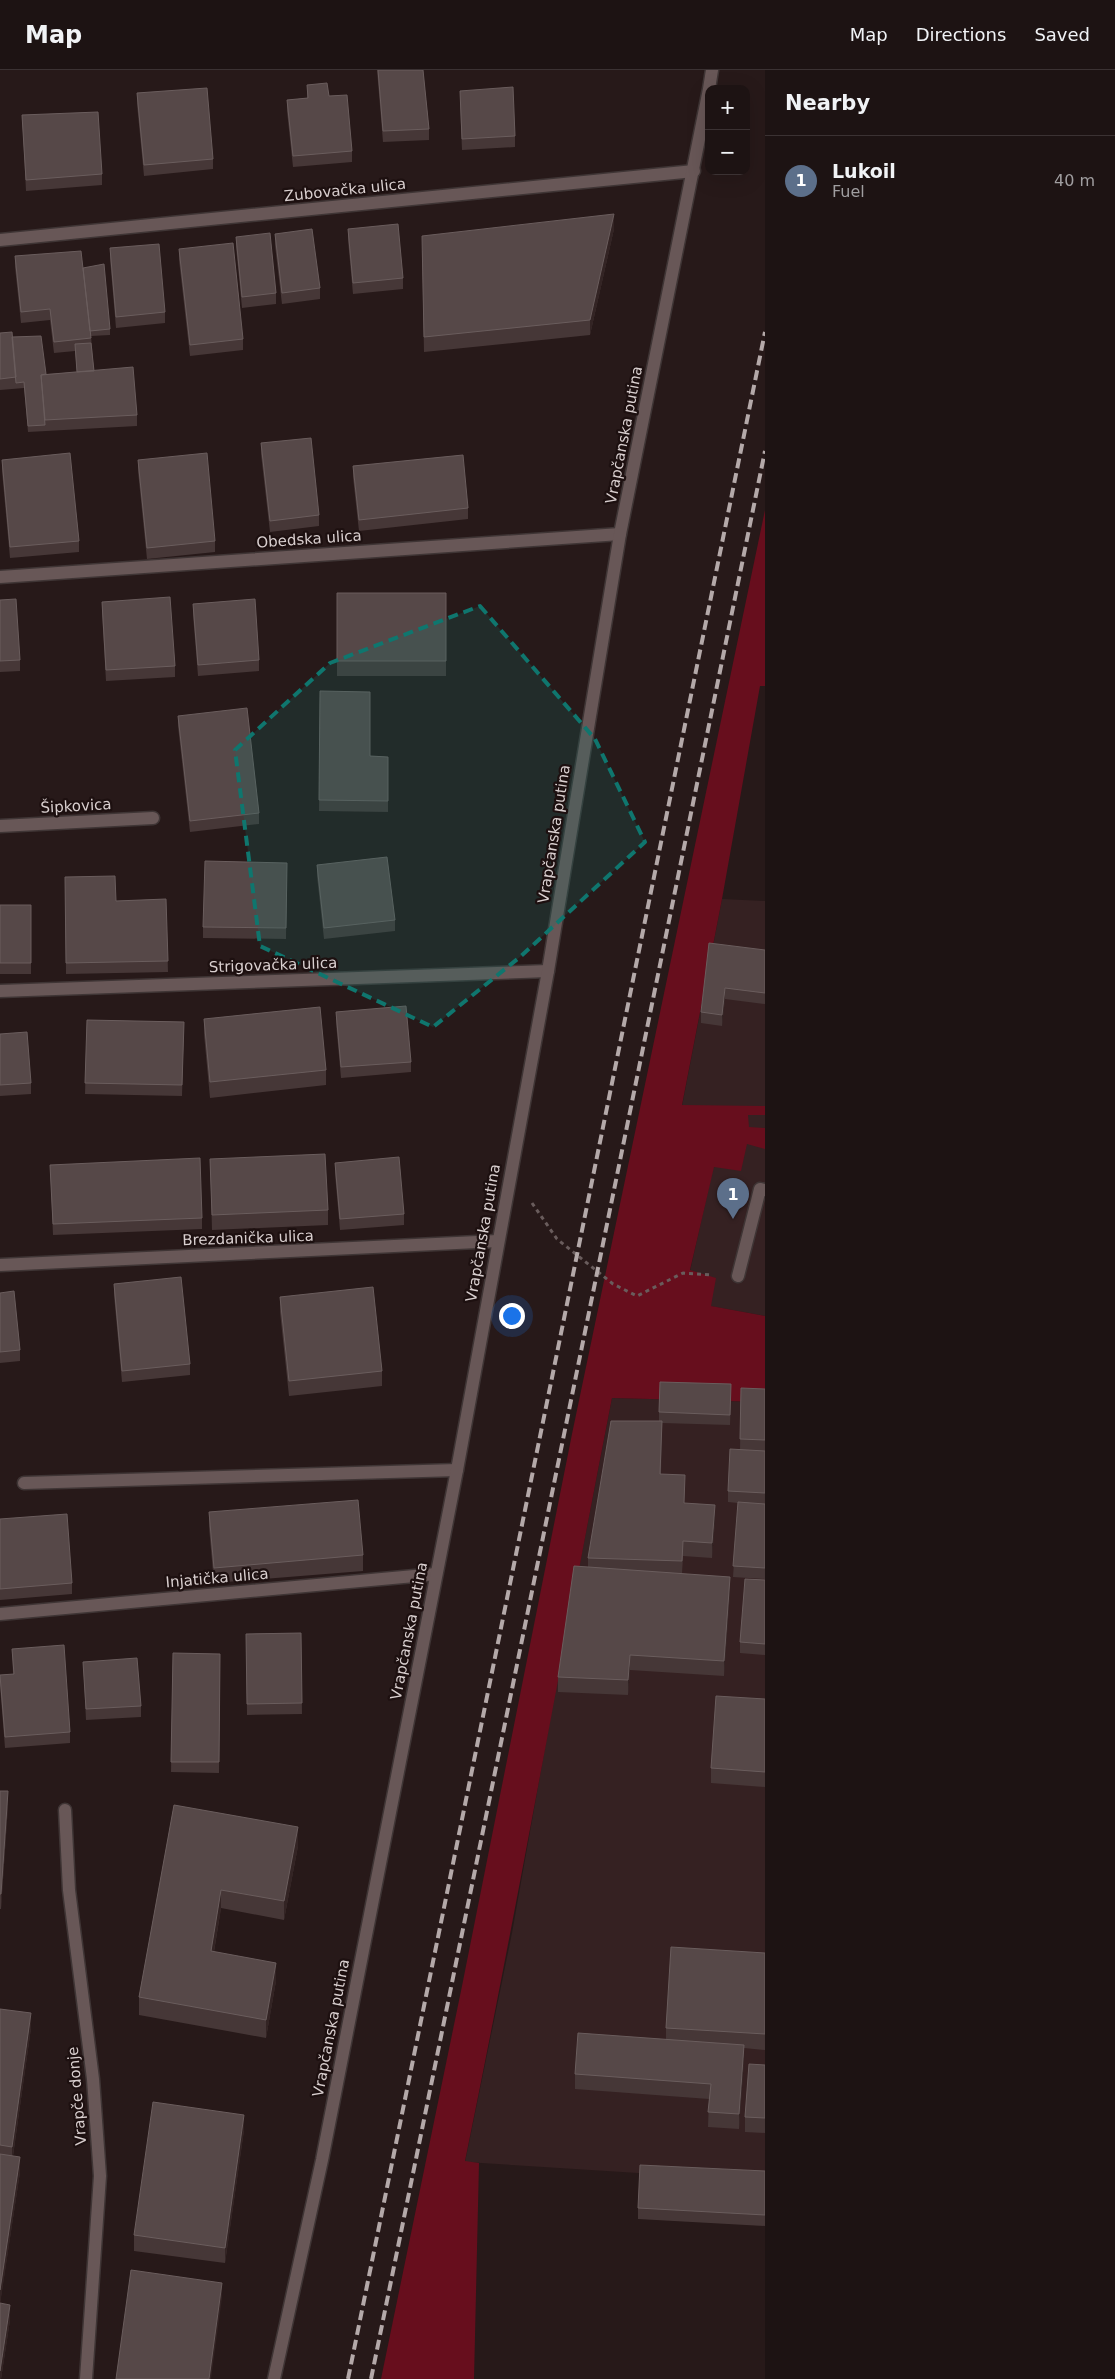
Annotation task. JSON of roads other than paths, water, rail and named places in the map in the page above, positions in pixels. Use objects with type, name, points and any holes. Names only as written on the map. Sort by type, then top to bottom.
[{"type":"street","name":"Vrapčanska putina","points":[[710,85],[712,70]]},
{"type":"street","name":"Vrapčanska putina","points":[[274,2379],[322,2160],[457,1470],[548,971],[620,534],[705,111]]},
{"type":"street","name":"Zubovačka ulica","points":[[0,240],[694,171]]},
{"type":"street","name":"Obedska ulica","points":[[0,577],[620,534]]},
{"type":"street","name":"Šipkovica","points":[[0,826],[153,818]]},
{"type":"street","name":"Strigovačka ulica","points":[[0,990],[548,971]]},
{"type":"street","points":[[738,1276],[760,1189],[765,1190]]},
{"type":"street","name":"Brezdanička ulica","points":[[0,1265],[498,1241]]},
{"type":"street","points":[[24,1483],[457,1470]]},
{"type":"street","name":"Injatička ulica","points":[[0,1614],[436,1574]]},
{"type":"street","name":"Vrapče donje","points":[[65,1810],[69,1890],[93,2079],[100,2176],[86,2379]]},
{"type":"railway","points":[[348,2379],[765,332]]},
{"type":"railway","points":[[371,2379],[765,451]]},
{"type":"place","name":"Lukoil","points":[[733,1219]]}]
